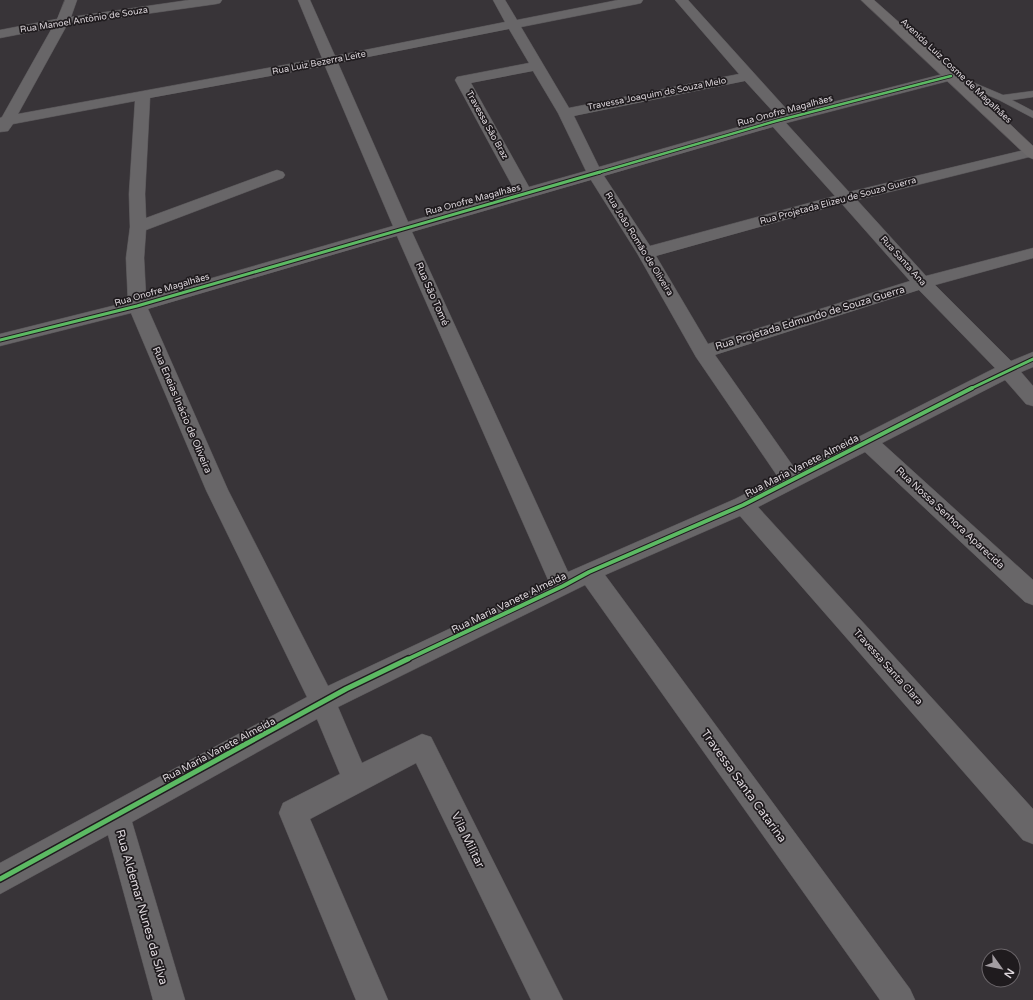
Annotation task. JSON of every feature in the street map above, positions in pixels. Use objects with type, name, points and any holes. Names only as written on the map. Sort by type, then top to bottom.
[{"type":"main road","name":"Avenida Luiz Cosme de Magalhães","points":[[867,0],[951,76],[1032,153]]},
{"type":"street","points":[[0,135],[4,121],[62,22],[71,0]]},
{"type":"street","name":"Rua Manoel Antônio de Souza","points":[[0,34],[62,22],[216,0]]},
{"type":"street","name":"Rua São Tomé","points":[[304,0],[402,228],[563,586]]},
{"type":"street","name":"Rua João Romão de Oliveira","points":[[499,0],[536,66],[565,113],[595,174],[646,253],[703,352],[792,481]]},
{"type":"street","name":"Rua Luiz Bezerra Leite","points":[[4,121],[329,61],[637,0]]},
{"type":"street","name":"Rua Santa Ana","points":[[681,0],[748,76],[782,120],[847,198],[922,283],[1008,370],[1033,399]]},
{"type":"street","name":"Travessa São Braz","points":[[526,194],[462,80],[536,66]]},
{"type":"street","name":"Travessa Joaquim de Souza Melo","points":[[565,113],[748,76]]},
{"type":"street","name":"Rua Onofre Magalhães","points":[[0,340],[137,306],[402,228],[782,120],[951,76]]},
{"type":"street","name":"Rua Eneias Inácio de Oliveira","points":[[143,96],[136,194],[138,227],[135,258],[137,306],[217,490],[323,702]]},
{"type":"street","name":"Rua Projetada Elizeu de Souza Guerra","points":[[646,253],[847,198],[1032,153]]},
{"type":"street","points":[[138,227],[277,175]]},
{"type":"street","name":"Rua Projetada Edmundo de Souza Guerra","points":[[703,352],[922,283],[1033,253]]},
{"type":"street","name":"Rua Maria Vanete Almeida","points":[[0,878],[346,689],[563,586],[589,572],[743,505],[1008,370],[1033,360]]},
{"type":"street","name":"Rua Nossa Senhora Aparecida","points":[[868,442],[1033,595]]},
{"type":"street","name":"Travessa Santa Clara","points":[[743,505],[1033,830]]},
{"type":"street","name":"Travessa Santa Catarina","points":[[589,572],[899,1000]]},
{"type":"street","points":[[323,702],[356,780]]},
{"type":"street","name":"Vila Militar","points":[[372,1000],[293,813],[422,746],[547,1000]]},
{"type":"street","name":"Rua Aldemar Nunes da Silva","points":[[116,815],[169,1000]]},
{"type":"lane","points":[[951,76],[1002,98],[1033,115]]},
{"type":"lane","points":[[1002,98],[1033,94]]},
{"type":"cycle path","points":[[0,340],[137,306],[776,121],[951,76]]},
{"type":"cycle path","points":[[0,879],[346,689],[563,586],[589,572],[743,505],[1008,370],[1033,359]]}]
